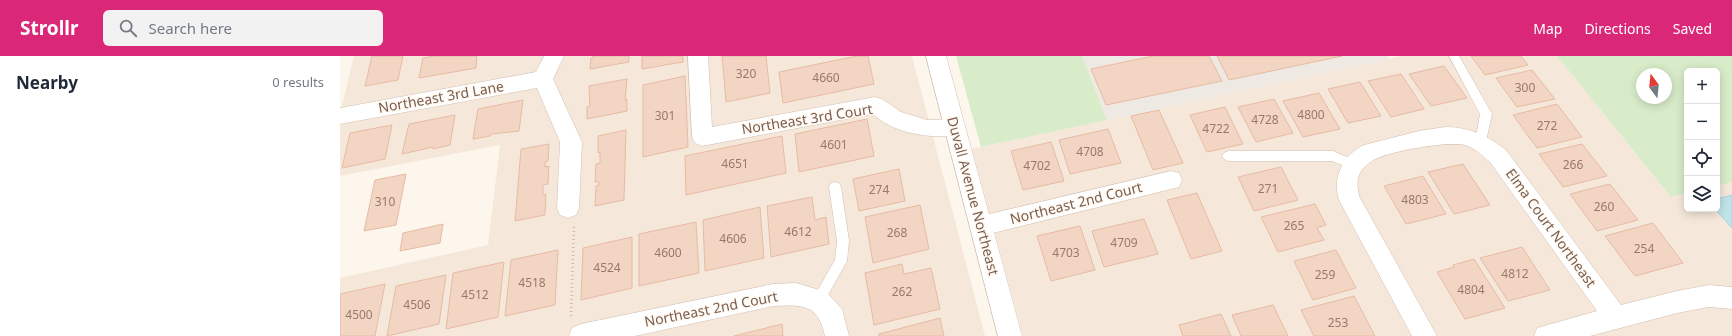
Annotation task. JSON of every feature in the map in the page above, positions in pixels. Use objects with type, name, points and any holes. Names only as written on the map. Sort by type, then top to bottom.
[{"type":"street","points":[[554,56],[543,79],[571,142],[571,215]]},
{"type":"street","name":"Northeast 3rd Court","points":[[698,56],[702,137],[875,105],[895,119],[927,128],[955,127]]},
{"type":"street","name":"Duvall Avenue Northeast","points":[[936,56],[1010,336]]},
{"type":"street","name":"Northeast 3rd Lane","points":[[340,116],[543,79]]},
{"type":"street","name":"Elma Court Northeast","points":[[1354,165],[1364,154],[1445,136],[1466,136],[1481,143],[1498,156],[1616,318]]},
{"type":"street","points":[[1354,165],[1348,173],[1346,192],[1425,336]]},
{"type":"street","name":"Northeast 2nd Court","points":[[981,226],[1170,180]]},
{"type":"street","name":"Northeast 2nd Court","points":[[576,329],[773,294],[796,294],[818,300]]},
{"type":"street","points":[[1546,336],[1677,302],[1709,296],[1732,298]]},
{"type":"street","points":[[818,300],[833,316],[837,336]]},
{"type":"lane","points":[[1454,56],[1486,114],[1481,143]]},
{"type":"lane","points":[[1228,156],[1333,156],[1354,165]]},
{"type":"lane","points":[[818,300],[841,261],[843,241],[835,187]]},
{"type":"path","points":[[571,215],[576,329]]},
{"type":"shaded area","points":[[354,56],[912,56],[985,336],[340,336],[340,278],[488,245],[500,145],[340,176],[340,114]]},
{"type":"shaded area","points":[[1082,56],[1387,56],[1389,59],[1107,120]]},
{"type":"shaded area","points":[[1401,56],[1557,56],[1671,197],[1684,194],[1684,212],[1720,212],[1720,68],[1684,68],[1684,184],[1576,56],[1732,56],[1732,336],[1023,336],[972,149]]},
{"type":"green space","points":[[956,56],[1082,56],[1107,120],[981,147]]},
{"type":"green space","points":[[1557,56],[1732,56],[1732,182],[1720,185],[1720,68],[1684,68],[1684,194],[1671,197]]},
{"type":"water","points":[[1732,195],[1732,228],[1718,212],[1720,212],[1720,198]]},
{"type":"building","points":[[372,56],[403,56],[398,80],[365,86]]},
{"type":"building","points":[[434,56],[477,56],[476,68],[419,78],[423,58]]},
{"type":"building","points":[[593,56],[629,56],[629,62],[590,69],[591,58],[593,58]]},
{"type":"building","points":[[642,56],[683,56],[683,62],[642,69]]},
{"type":"building","points":[[722,56],[766,56],[770,93],[726,102]]},
{"type":"building","points":[[857,56],[868,56],[874,84],[783,103],[779,72]]},
{"type":"building","points":[[1153,56],[1209,56],[1222,81],[1106,105],[1091,69]]},
{"type":"building","points":[[1217,56],[1342,56],[1229,80]]},
{"type":"building","points":[[1471,56],[1521,56],[1528,65],[1485,75]]},
{"type":"building","points":[[1444,66],[1467,98],[1431,106],[1409,74]]},
{"type":"building","points":[[1532,70],[1555,99],[1517,107],[1496,78]]},
{"type":"building","points":[[1401,74],[1424,109],[1391,117],[1368,81]]},
{"type":"building","points":[[685,76],[688,147],[643,157],[643,85]]},
{"type":"building","points":[[627,79],[625,100],[627,99],[627,111],[587,119],[587,107],[590,106],[589,86]]},
{"type":"building","points":[[1360,82],[1381,116],[1348,123],[1328,89]]},
{"type":"building","points":[[1319,93],[1340,129],[1303,137],[1283,101]]},
{"type":"building","points":[[1274,99],[1293,133],[1256,142],[1238,107]]},
{"type":"building","points":[[523,100],[519,131],[491,134],[490,136],[473,139],[478,109]]},
{"type":"building","points":[[1557,104],[1582,137],[1537,148],[1513,115]]},
{"type":"building","points":[[1225,107],[1243,144],[1207,152],[1190,115]]},
{"type":"building","points":[[1159,110],[1183,163],[1153,170],[1131,116]]},
{"type":"building","points":[[455,115],[450,145],[402,154],[409,124]]},
{"type":"building","points":[[867,119],[874,156],[799,172],[795,134]]},
{"type":"building","points":[[392,125],[385,159],[342,168],[350,133]]},
{"type":"building","points":[[1108,129],[1121,163],[1070,174],[1059,140]]},
{"type":"building","points":[[626,130],[624,200],[595,206],[596,186],[599,185],[599,182],[595,182],[596,164],[600,163],[600,152],[598,153],[598,136]]},
{"type":"building","points":[[782,136],[786,173],[686,195],[685,156]]},
{"type":"building","points":[[1051,142],[1064,181],[1023,190],[1011,151]]},
{"type":"building","points":[[549,144],[548,161],[545,162],[545,167],[549,166],[548,184],[543,185],[543,195],[546,194],[545,215],[515,221],[521,149]]},
{"type":"building","points":[[1582,144],[1607,176],[1563,187],[1539,154]]},
{"type":"building","points":[[1463,164],[1490,205],[1454,214],[1428,172]]},
{"type":"building","points":[[1281,167],[1298,200],[1254,211],[1238,177]]},
{"type":"building","points":[[899,169],[905,201],[859,211],[853,179]]},
{"type":"building","points":[[406,174],[396,225],[364,231],[375,180]]},
{"type":"building","points":[[1423,176],[1446,214],[1406,224],[1384,186]]},
{"type":"building","points":[[1610,184],[1638,220],[1597,231],[1570,194]]},
{"type":"building","points":[[1197,193],[1222,251],[1191,259],[1167,200]]},
{"type":"building","points":[[812,197],[815,220],[826,217],[829,244],[771,257],[767,206]]},
{"type":"building","points":[[1315,204],[1326,225],[1317,228],[1324,240],[1278,252],[1261,217]]},
{"type":"building","points":[[920,205],[929,249],[873,263],[865,217]]},
{"type":"building","points":[[760,207],[764,258],[705,271],[703,220]]},
{"type":"building","points":[[1144,219],[1158,254],[1104,267],[1092,231]]},
{"type":"building","points":[[696,222],[699,273],[639,286],[639,234]]},
{"type":"building","points":[[1653,223],[1683,263],[1635,276],[1605,236]]},
{"type":"building","points":[[443,224],[440,243],[400,251],[403,233]]},
{"type":"building","points":[[1080,226],[1095,270],[1051,281],[1037,236]]},
{"type":"building","points":[[632,237],[632,288],[581,300],[583,248]]},
{"type":"building","points":[[1522,247],[1550,290],[1508,301],[1480,258]]},
{"type":"building","points":[[558,250],[555,305],[505,316],[511,260]]},
{"type":"building","points":[[1336,250],[1356,288],[1313,300],[1294,261]]},
{"type":"building","points":[[1474,259],[1505,308],[1465,319],[1437,272],[1454,267],[1453,265]]},
{"type":"building","points":[[504,262],[498,317],[446,329],[453,273]]},
{"type":"building","points":[[902,264],[904,274],[931,268],[940,309],[874,325],[865,273]]},
{"type":"building","points":[[446,275],[439,324],[387,336],[396,286]]},
{"type":"building","points":[[385,284],[375,336],[340,336],[340,294]]},
{"type":"building","points":[[1354,296],[1375,336],[1314,336],[1301,310]]},
{"type":"building","points":[[1273,305],[1288,336],[1241,336],[1232,315]]},
{"type":"building","points":[[1221,314],[1231,336],[1183,336],[1179,325]]},
{"type":"building","points":[[940,318],[944,336],[879,336],[879,334]]},
{"type":"building","points":[[782,324],[783,336],[734,336]]}]
